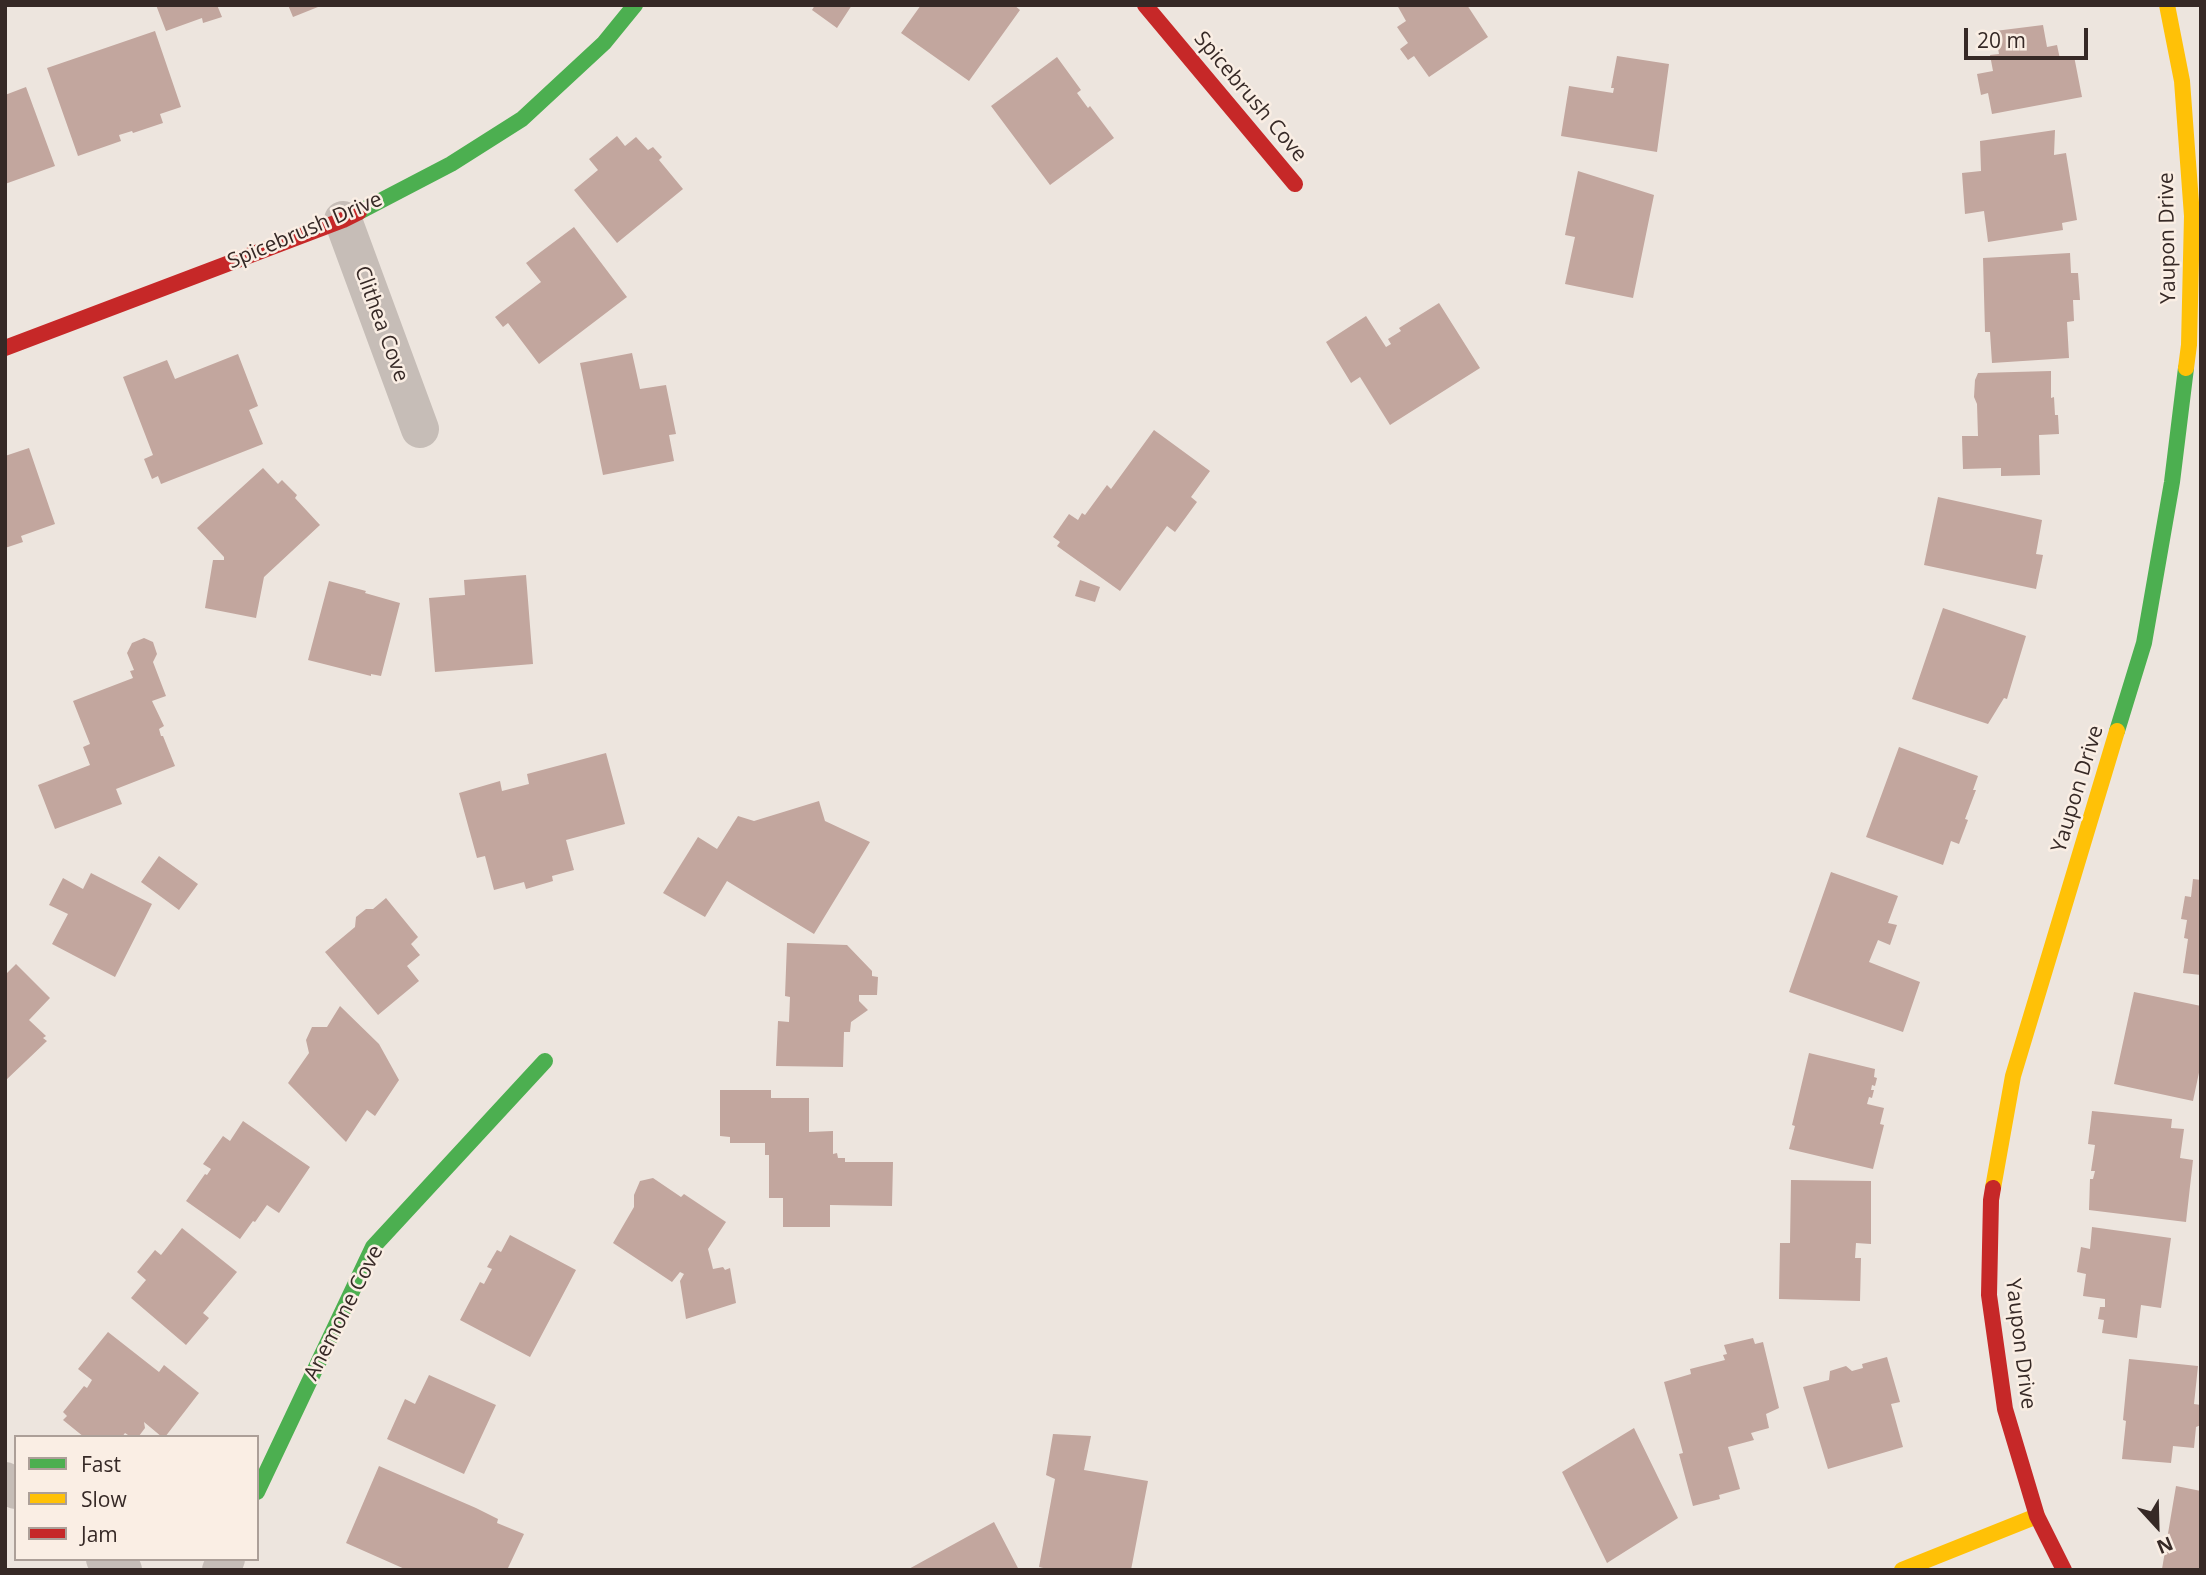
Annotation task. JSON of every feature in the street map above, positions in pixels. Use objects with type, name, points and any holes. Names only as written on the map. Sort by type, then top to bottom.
[{"type":"street","name":"Spicebrush Drive","points":[[5,348],[343,220],[451,164],[522,119],[604,43],[635,5]]},
{"type":"street","name":"Spicebrush Cove","points":[[1145,5],[1296,184]]},
{"type":"street","name":"Yaupon Drive","points":[[2064,1570],[2037,1516],[2005,1409],[1989,1295],[1991,1200],[2013,1076],[2144,643],[2172,482],[2189,345],[2192,216],[2182,81],[2167,5]]},
{"type":"street","name":"Clithea Cove","points":[[343,220],[420,429]]},
{"type":"street","name":"Anemone Cove","points":[[259,1488],[373,1247],[545,1061]]},
{"type":"street","points":[[1902,1570],[2037,1516]]},
{"type":"building","points":[[156,5],[217,5],[222,17],[203,23],[202,18],[166,31]]},
{"type":"building","points":[[288,5],[323,5],[293,17]]},
{"type":"building","points":[[815,5],[852,5],[837,28],[812,10]]},
{"type":"building","points":[[921,5],[1014,5],[1020,10],[969,81],[901,33]]},
{"type":"building","points":[[1397,5],[1467,5],[1488,37],[1429,77],[1414,56],[1408,60],[1400,49],[1408,43],[1397,27],[1406,21]]},
{"type":"building","points":[[2043,25],[2047,47],[2057,45],[2060,59],[2074,56],[2082,97],[1992,114],[1988,93],[1981,95],[1977,74],[1993,71],[1990,55],[1999,54],[1995,31]]},
{"type":"building","points":[[155,31],[181,107],[160,114],[163,123],[119,135],[121,141],[78,156],[47,68]]},
{"type":"building","points":[[1617,56],[1669,64],[1657,152],[1561,136],[1569,86],[1613,93],[1614,88],[1611,88]]},
{"type":"building","points":[[1057,57],[1081,90],[1077,93],[1114,138],[1050,185],[991,106]]},
{"type":"building","points":[[26,87],[55,166],[5,184],[5,95]]},
{"type":"building","points":[[2055,130],[2054,155],[2066,153],[2077,220],[2062,223],[2063,230],[1988,242],[1984,211],[1965,214],[1962,173],[1981,171],[1980,141]]},
{"type":"building","points":[[617,136],[625,146],[636,137],[648,150],[653,147],[662,157],[659,160],[683,189],[617,243],[574,190],[598,170],[589,159]]},
{"type":"building","points":[[1578,171],[1654,195],[1633,298],[1565,284],[1575,237],[1565,235]]},
{"type":"building","points":[[574,227],[627,297],[539,364],[508,323],[503,327],[495,317],[541,282],[526,263]]},
{"type":"building","points":[[2070,253],[2071,273],[2078,273],[2080,300],[2073,300],[2074,321],[2067,322],[2069,358],[1992,363],[1990,332],[1985,332],[1983,258]]},
{"type":"building","points":[[1439,303],[1480,368],[1390,425],[1360,377],[1351,383],[1326,342],[1366,316],[1386,347],[1391,344],[1388,339],[1401,331],[1399,328]]},
{"type":"building","points":[[632,353],[640,389],[666,385],[676,434],[669,435],[674,461],[603,475],[580,363]]},
{"type":"building","points":[[238,354],[258,406],[249,410],[263,444],[161,484],[158,476],[152,479],[144,459],[153,455],[123,377],[167,360],[175,379]]},
{"type":"building","points":[[2051,371],[2051,398],[2054,397],[2059,434],[2039,435],[2040,475],[2001,476],[2001,468],[1963,469],[1962,436],[1978,436],[1977,404],[1974,397],[1978,373]]},
{"type":"building","points":[[1154,430],[1210,471],[1191,497],[1197,502],[1175,532],[1167,526],[1120,591],[1057,546],[1060,542],[1053,537],[1069,514],[1078,520],[1082,513],[1085,515],[1107,485],[1111,489]]},
{"type":"building","points":[[29,448],[55,524],[21,536],[23,542],[5,548],[5,456]]},
{"type":"building","points":[[263,468],[278,484],[282,480],[297,495],[295,498],[320,525],[264,577],[256,618],[205,608],[213,560],[224,560],[224,557],[197,528]]},
{"type":"building","points":[[1938,497],[2042,520],[2036,554],[2043,555],[2036,589],[1924,565]]},
{"type":"building","points":[[526,575],[533,664],[435,672],[429,598],[465,595],[464,580]]},
{"type":"building","points":[[1080,580],[1100,587],[1095,602],[1075,596]]},
{"type":"building","points":[[329,581],[400,603],[381,676],[371,676],[308,660]]},
{"type":"building","points":[[1943,608],[2026,636],[2007,699],[2004,698],[1988,724],[1912,699]]},
{"type":"building","points":[[144,638],[153,642],[157,654],[153,662],[166,696],[152,701],[164,726],[159,729],[161,736],[175,766],[116,789],[122,804],[55,829],[38,785],[90,765],[83,747],[90,744],[73,701],[133,678],[130,671],[134,670],[127,653],[132,643]]},
{"type":"building","points":[[1899,747],[1978,776],[1973,790],[1976,790],[1965,819],[1968,820],[1959,844],[1951,841],[1943,865],[1866,837]]},
{"type":"building","points":[[606,753],[625,824],[566,840],[574,870],[552,876],[553,881],[526,889],[524,882],[494,890],[485,856],[477,858],[459,793],[500,781],[502,791],[529,784],[527,774]]},
{"type":"building","points":[[819,801],[825,821],[870,842],[814,934],[727,881],[705,917],[663,893],[698,837],[717,849],[738,816],[754,821]]},
{"type":"building","points":[[159,856],[198,884],[179,910],[141,882]]},
{"type":"building","points":[[1831,872],[1898,896],[1888,923],[1897,925],[1890,945],[1878,940],[1869,962],[1920,982],[1903,1032],[1789,992]]},
{"type":"building","points":[[91,873],[152,904],[115,977],[52,944],[68,914],[49,905],[63,878],[83,889]]},
{"type":"building","points":[[2193,879],[2201,880],[2201,975],[2183,973],[2188,939],[2184,938],[2187,920],[2181,919],[2185,896],[2191,897]]},
{"type":"building","points":[[386,898],[418,937],[411,944],[420,955],[407,966],[419,981],[378,1015],[325,952],[355,927],[356,917],[366,909],[373,909]]},
{"type":"building","points":[[787,943],[847,945],[872,971],[872,976],[878,977],[877,995],[859,995],[859,1001],[868,1010],[851,1022],[850,1032],[844,1032],[843,1067],[776,1066],[778,1021],[789,1022],[790,997],[785,996]]},
{"type":"building","points":[[16,964],[50,998],[29,1020],[46,1036],[43,1038],[47,1041],[5,1081],[5,975]]},
{"type":"building","points":[[2134,992],[2201,1006],[2201,1063],[2193,1101],[2114,1084]]},
{"type":"building","points":[[340,1006],[379,1044],[399,1080],[375,1116],[367,1110],[346,1142],[288,1083],[309,1053],[306,1040],[312,1027],[327,1027]]},
{"type":"building","points":[[1809,1053],[1875,1069],[1874,1077],[1877,1078],[1875,1086],[1872,1085],[1872,1098],[1869,1097],[1867,1104],[1884,1108],[1880,1124],[1884,1125],[1873,1169],[1789,1149]]},
{"type":"building","points":[[720,1090],[771,1090],[771,1098],[809,1098],[809,1132],[833,1131],[833,1154],[837,1153],[838,1158],[845,1158],[845,1162],[893,1162],[892,1206],[830,1205],[830,1227],[783,1227],[783,1198],[769,1198],[769,1155],[765,1155],[765,1143],[730,1143],[730,1137],[720,1136]]},
{"type":"building","points":[[2092,1111],[2172,1119],[2171,1128],[2184,1129],[2180,1158],[2193,1160],[2186,1222],[2089,1210],[2090,1179],[2093,1179],[2095,1171],[2091,1171],[2095,1145],[2088,1144]]},
{"type":"building","points":[[243,1121],[310,1167],[279,1213],[267,1205],[240,1239],[186,1201],[211,1169],[203,1164],[223,1136],[230,1141]]},
{"type":"building","points":[[653,1178],[681,1197],[684,1194],[726,1222],[708,1249],[713,1269],[730,1268],[736,1303],[686,1319],[680,1281],[684,1274],[680,1272],[672,1282],[613,1243],[634,1207],[634,1195],[640,1181]]},
{"type":"building","points":[[1791,1180],[1871,1181],[1871,1244],[1856,1243],[1855,1258],[1861,1258],[1860,1301],[1779,1299],[1780,1243],[1790,1243]]},
{"type":"building","points":[[2092,1227],[2171,1238],[2161,1308],[2141,1305],[2137,1338],[2102,1333],[2104,1320],[2098,1319],[2100,1307],[2105,1307],[2105,1299],[2083,1296],[2086,1274],[2077,1272],[2081,1247],[2090,1249]]},
{"type":"building","points":[[182,1228],[237,1272],[203,1313],[209,1318],[186,1345],[131,1298],[146,1280],[137,1272],[155,1250],[161,1255]]},
{"type":"building","points":[[510,1235],[576,1270],[530,1357],[460,1320],[480,1282],[484,1284],[492,1269],[487,1267],[497,1250],[501,1252]]},
{"type":"building","points":[[108,1332],[159,1372],[164,1365],[199,1393],[167,1435],[160,1435],[144,1422],[145,1428],[140,1435],[82,1435],[63,1420],[67,1416],[63,1412],[92,1380],[78,1369]]},
{"type":"building","points":[[1753,1338],[1755,1344],[1763,1342],[1779,1408],[1766,1414],[1769,1428],[1751,1433],[1754,1440],[1728,1447],[1740,1489],[1719,1495],[1720,1499],[1693,1506],[1679,1454],[1683,1453],[1664,1382],[1691,1374],[1690,1369],[1725,1360],[1723,1355],[1727,1354],[1724,1345]]},
{"type":"building","points":[[1887,1357],[1900,1402],[1891,1404],[1903,1447],[1828,1469],[1803,1387],[1829,1380],[1830,1371],[1846,1366],[1852,1371],[1863,1368],[1862,1364]]},
{"type":"building","points":[[2129,1359],[2198,1366],[2194,1404],[2201,1405],[2201,1425],[2196,1427],[2194,1448],[2173,1446],[2171,1463],[2122,1459]]},
{"type":"building","points":[[429,1375],[496,1405],[464,1474],[387,1439],[405,1399],[415,1404]]},
{"type":"building","points":[[1634,1428],[1678,1518],[1607,1563],[1562,1472]]},
{"type":"building","points":[[1053,1434],[1091,1436],[1084,1470],[1148,1481],[1131,1570],[1052,1570],[1039,1567],[1055,1479],[1046,1475]]},
{"type":"building","points":[[379,1466],[476,1508],[498,1519],[497,1523],[524,1534],[508,1568],[407,1570],[346,1543]]},
{"type":"building","points":[[2176,1486],[2201,1491],[2201,1570],[2162,1569]]},
{"type":"building","points":[[994,1522],[1019,1570],[907,1570],[916,1565]]},
{"type":"traffic: fast","points":[[359,212],[451,164],[522,119],[604,43],[635,5]]},
{"type":"traffic: fast","points":[[2117,731],[2144,643],[2172,482],[2186,368]]},
{"type":"traffic: fast","points":[[259,1488],[373,1247],[545,1061]]},
{"type":"traffic: slow","points":[[2167,5],[2182,81],[2192,216],[2186,368]]},
{"type":"traffic: slow","points":[[1993,1188],[2013,1076],[2117,731]]},
{"type":"traffic: slow","points":[[1902,1570],[2037,1516]]},
{"type":"traffic: jam","points":[[1145,5],[1295,184]]},
{"type":"traffic: jam","points":[[5,348],[359,212]]},
{"type":"traffic: jam","points":[[1993,1188],[1989,1295],[2005,1409],[2037,1516],[2064,1570]]}]
